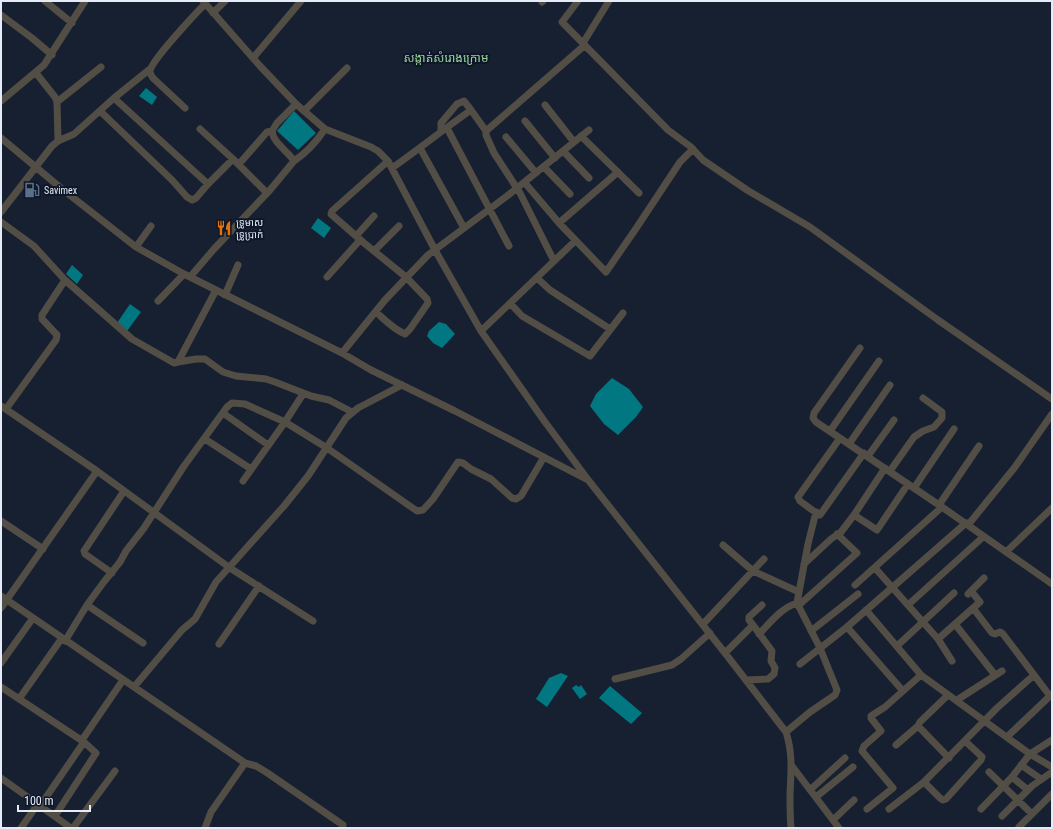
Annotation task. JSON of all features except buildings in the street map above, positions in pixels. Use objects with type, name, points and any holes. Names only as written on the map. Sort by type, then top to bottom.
[{"type":"street","points":[[45,1],[72,23]]},
{"type":"street","points":[[1,101],[44,65],[52,55],[85,1]]},
{"type":"street","points":[[213,12],[224,1]]},
{"type":"street","points":[[253,58],[301,1]]},
{"type":"street","points":[[578,1],[562,22],[668,130],[703,160],[747,190],[810,227],[1052,399]]},
{"type":"street","points":[[486,131],[584,44],[609,1]]},
{"type":"street","points":[[1,212],[35,166],[52,146],[58,141],[74,134],[114,98],[150,69],[171,41],[204,2],[253,58],[304,111],[325,129],[371,147],[388,161],[435,250],[481,331],[545,422],[589,481],[725,652],[786,732],[790,745],[792,766],[790,828]]},
{"type":"street","points":[[1,15],[52,55]]},
{"type":"street","points":[[57,102],[101,67]]},
{"type":"street","points":[[304,111],[347,68]]},
{"type":"street","points":[[150,69],[151,76],[185,108]]},
{"type":"street","points":[[36,73],[55,97],[57,102],[58,141]]},
{"type":"street","points":[[114,98],[208,184]]},
{"type":"street","points":[[509,246],[490,208],[441,123],[457,104],[464,101],[486,131],[486,135],[494,153],[517,189],[554,261]]},
{"type":"street","points":[[100,111],[172,180],[187,197],[192,200],[196,198],[208,184],[236,161],[267,132],[272,131],[277,123],[296,104]]},
{"type":"street","points":[[545,105],[574,142]]},
{"type":"street","points":[[392,168],[471,110]]},
{"type":"street","points":[[525,121],[555,158]]},
{"type":"street","points":[[200,129],[236,161],[267,193]]},
{"type":"street","points":[[158,301],[187,276],[214,249],[267,193],[294,161],[316,141],[325,129]]},
{"type":"street","points":[[342,353],[406,277],[428,255],[525,183],[589,130]]},
{"type":"street","points":[[272,131],[274,138],[294,161]]},
{"type":"street","points":[[581,136],[639,192]]},
{"type":"street","points":[[506,137],[536,173]]},
{"type":"street","points":[[1,138],[62,189],[136,247],[187,276],[342,353],[371,370],[589,481]]},
{"type":"street","points":[[420,148],[464,228]]},
{"type":"street","points":[[525,183],[575,241],[606,272],[638,227],[680,162],[692,149]]},
{"type":"street","points":[[563,151],[589,178]]},
{"type":"street","points":[[376,312],[400,332],[405,334],[428,303],[423,294],[406,277],[331,214],[332,211],[388,161]]},
{"type":"street","points":[[544,167],[570,194]]},
{"type":"street","points":[[559,223],[618,172]]},
{"type":"street","points":[[327,277],[374,216]]},
{"type":"street","points":[[1,222],[34,246],[65,280],[132,339],[174,363],[205,359],[223,372],[236,376],[266,379],[303,394],[329,400],[352,412]]},
{"type":"street","points":[[136,247],[151,226]]},
{"type":"street","points":[[374,251],[398,226]]},
{"type":"street","points":[[481,331],[575,241]]},
{"type":"street","points":[[225,295],[238,265]]},
{"type":"street","points":[[537,278],[550,290],[610,329]]},
{"type":"street","points":[[65,280],[42,315],[42,319],[57,335],[56,340],[3,407],[97,471],[230,568],[313,621]]},
{"type":"street","points":[[178,362],[216,290]]},
{"type":"street","points":[[510,303],[522,316],[590,356],[623,313]]},
{"type":"street","points":[[860,348],[814,413],[813,418],[816,422],[941,506],[1052,584]]},
{"type":"street","points":[[830,431],[879,361]]},
{"type":"street","points":[[134,687],[182,630],[196,619],[214,585],[284,506],[308,476],[346,418],[352,412],[402,385]]},
{"type":"street","points":[[849,444],[890,385]]},
{"type":"street","points":[[243,481],[303,394]]},
{"type":"street","points":[[804,564],[837,534],[854,515],[914,437],[923,431],[934,427],[942,418],[942,412],[923,398]]},
{"type":"street","points":[[19,699],[103,583],[112,573],[184,466],[230,404],[237,403],[251,407],[285,422],[327,448],[417,510],[422,510],[433,499],[458,462],[463,463],[471,469],[491,478],[512,498],[516,499],[521,496],[544,457]]},
{"type":"street","points":[[223,413],[268,445]]},
{"type":"street","points":[[800,664],[848,627],[967,524],[1015,467],[1052,414]]},
{"type":"street","points":[[840,438],[798,497],[800,501],[820,515],[894,420]]},
{"type":"street","points":[[877,530],[954,429]]},
{"type":"street","points":[[204,439],[251,469]]},
{"type":"street","points":[[856,585],[941,506],[979,446]]},
{"type":"street","points":[[1,608],[4,598],[43,549],[97,471]]},
{"type":"street","points":[[112,573],[85,554],[84,550],[124,491]]},
{"type":"street","points":[[1006,552],[1052,508]]},
{"type":"street","points":[[786,732],[837,692],[820,648],[798,605],[804,564],[816,512]]},
{"type":"street","points":[[854,515],[883,535]]},
{"type":"street","points":[[1,521],[43,549]]},
{"type":"street","points":[[758,634],[783,610],[790,605],[798,605],[857,553],[837,534]]},
{"type":"street","points":[[908,604],[983,536]]},
{"type":"street","points":[[723,545],[753,571],[799,592]]},
{"type":"street","points":[[703,624],[764,559]]},
{"type":"street","points":[[875,568],[938,639],[952,661]]},
{"type":"street","points":[[938,639],[980,602],[969,593],[984,578]]},
{"type":"street","points":[[219,644],[258,586]]},
{"type":"street","points":[[897,646],[954,593]]},
{"type":"street","points":[[811,631],[858,594]]},
{"type":"street","points":[[4,598],[245,763],[256,766],[266,772],[343,825]]},
{"type":"street","points":[[746,680],[768,679],[774,674],[775,668],[771,661],[772,651],[749,620],[749,617],[762,604]]},
{"type":"street","points":[[88,605],[143,643]]},
{"type":"street","points":[[973,608],[992,633],[994,634],[1000,632],[1003,634],[1051,695],[1008,736]]},
{"type":"street","points":[[866,610],[921,674],[948,695],[1008,736],[1030,754],[1052,767],[1002,816]]},
{"type":"street","points":[[1,663],[32,618]]},
{"type":"street","points":[[955,624],[995,675]]},
{"type":"street","points":[[725,652],[753,625]]},
{"type":"street","points":[[848,627],[903,691]]},
{"type":"street","points":[[615,679],[672,665],[710,634]]},
{"type":"street","points":[[957,700],[1002,671]]},
{"type":"street","points":[[867,809],[893,788],[862,751],[864,746],[881,731],[871,716],[903,691],[921,674]]},
{"type":"street","points":[[889,809],[924,782],[997,708],[1034,675]]},
{"type":"street","points":[[21,828],[34,808],[40,806],[123,680]]},
{"type":"street","points":[[1,687],[83,741],[96,753],[55,816]]},
{"type":"street","points":[[896,745],[918,726],[920,722],[948,695]]},
{"type":"street","points":[[918,726],[949,758]]},
{"type":"street","points":[[981,809],[1012,777],[1030,754],[1052,740]]},
{"type":"street","points":[[924,782],[940,798],[946,800],[982,757],[964,741]]},
{"type":"street","points":[[810,790],[845,758]]},
{"type":"street","points":[[205,828],[211,812],[245,763]]},
{"type":"street","points":[[1021,765],[1041,779]]},
{"type":"street","points":[[792,766],[839,828]]},
{"type":"street","points":[[816,797],[853,768]]},
{"type":"street","points":[[1,778],[72,828],[115,771]]},
{"type":"street","points":[[989,772],[1032,814]]},
{"type":"street","points":[[1012,777],[1028,790]]},
{"type":"street","points":[[1019,827],[1052,794]]},
{"type":"street","points":[[833,820],[854,800]]},
{"type":"shaded area","points":[[146,88],[157,97],[152,105],[139,96]]},
{"type":"shaded area","points":[[294,111],[316,133],[298,150],[277,131]]},
{"type":"shaded area","points":[[318,218],[331,228],[324,238],[311,228]]},
{"type":"shaded area","points":[[72,265],[83,275],[77,284],[66,274]]},
{"type":"shaded area","points":[[130,304],[141,312],[127,331],[117,323]]},
{"type":"shaded area","points":[[439,322],[446,324],[455,334],[442,348],[433,343],[427,336],[429,331]]},
{"type":"shaded area","points":[[612,378],[629,389],[643,407],[636,417],[618,435],[604,424],[590,406],[596,394]]},
{"type":"shaded area","points":[[561,673],[568,676],[547,707],[536,699],[549,678]]},
{"type":"shaded area","points":[[576,685],[579,687],[581,685],[587,694],[580,699],[572,688]]},
{"type":"shaded area","points":[[610,686],[642,713],[631,724],[599,698]]},
{"type":"place","name":"Savimex","points":[[32,190]]},
{"type":"place","name":"ទ្រូមាស ទ្រូប្រាក់","points":[[224,228]]},
{"type":"district","name":"សង្កាត់សំរោងក្រោម","points":[[446,58]]}]
